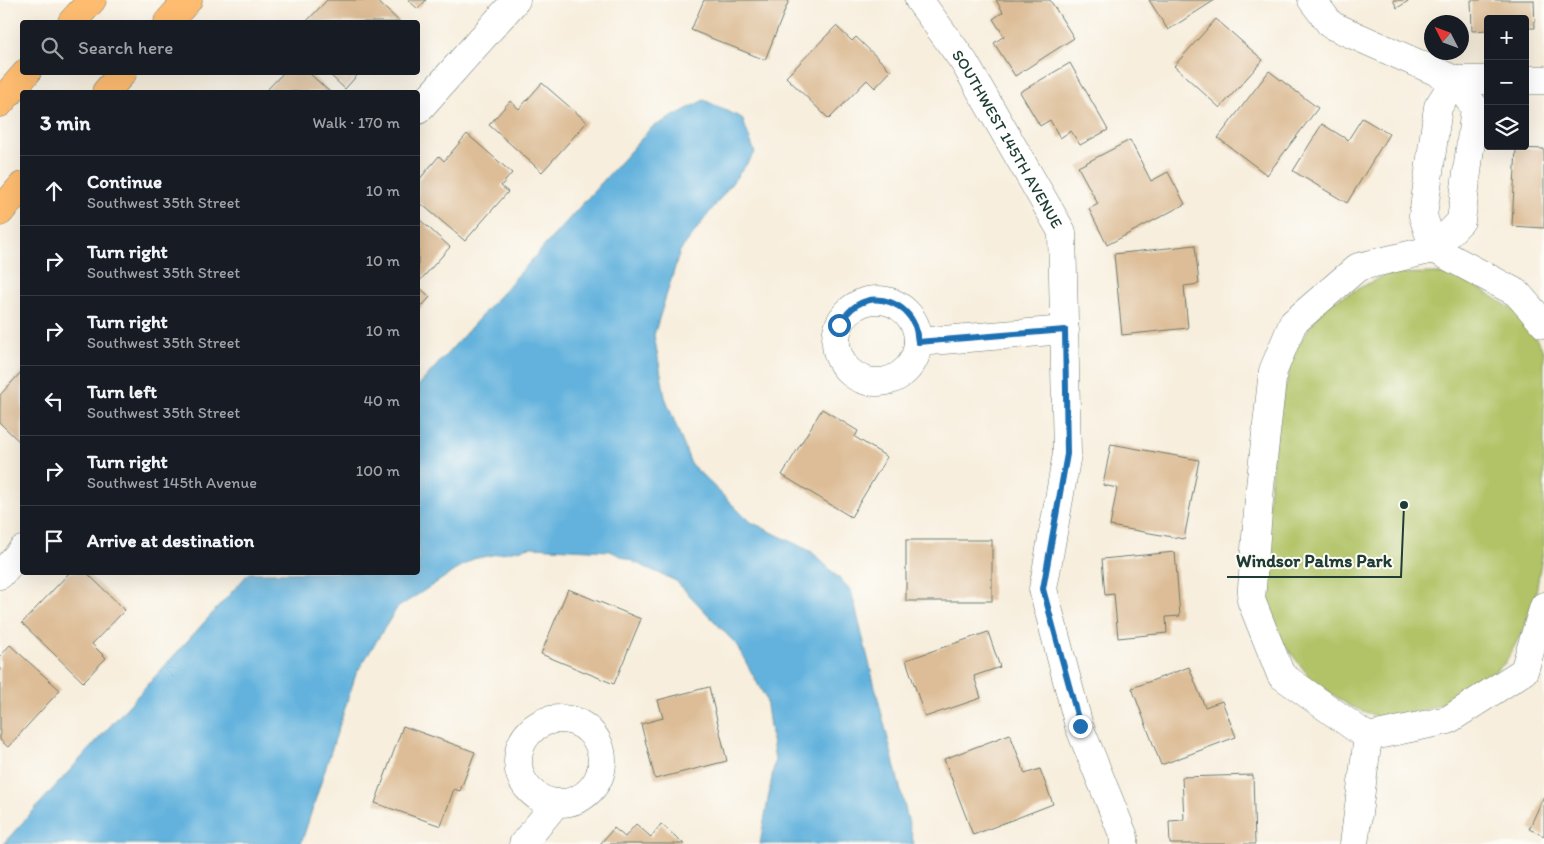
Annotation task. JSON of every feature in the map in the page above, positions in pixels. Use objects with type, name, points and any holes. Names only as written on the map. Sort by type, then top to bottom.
[{"type":"main road","points":[[74,20],[92,0]]},
{"type":"main road","points":[[170,20],[188,0]]},
{"type":"main road","points":[[0,103],[24,75]]},
{"type":"main road","points":[[108,90],[120,75]]},
{"type":"main road","points":[[0,212],[20,188]]},
{"type":"street","points":[[420,108],[516,0]]},
{"type":"street","name":"SOUTHWEST 145TH AVENUE","points":[[918,0],[964,62],[1062,232],[1067,454],[1043,589],[1080,726],[1124,837],[1124,844]]},
{"type":"street","points":[[1312,0],[1331,25],[1456,80],[1484,80]]},
{"type":"street","points":[[1456,80],[1438,107],[1424,207],[1423,216],[1434,249],[1517,293],[1544,324]]},
{"type":"street","points":[[1456,80],[1475,108],[1462,221],[1434,249],[1358,267],[1293,323],[1273,371],[1260,487],[1251,600],[1280,676],[1368,737],[1448,720],[1524,671],[1544,606]]},
{"type":"street","points":[[1529,80],[1544,80]]},
{"type":"street","points":[[918,342],[1065,330]]},
{"type":"street","points":[[0,575],[20,552]]},
{"type":"street","points":[[1354,844],[1368,737]]},
{"type":"street","points":[[523,844],[556,803]]},
{"type":"green space","points":[[1433,273],[1462,277],[1520,314],[1541,346],[1544,354],[1544,546],[1536,592],[1524,629],[1505,663],[1465,697],[1388,721],[1348,705],[1312,680],[1268,624],[1261,577],[1276,426],[1294,351],[1324,306],[1387,274]]},
{"type":"water","points":[[704,100],[742,118],[755,153],[680,251],[654,335],[665,397],[691,464],[749,521],[812,552],[851,590],[914,844],[760,844],[775,760],[766,699],[736,644],[676,581],[610,551],[531,547],[473,559],[397,608],[356,674],[301,844],[3,844],[247,575],[420,575],[420,384],[651,128]]},
{"type":"building","points":[[327,0],[376,0],[398,20],[308,20]]},
{"type":"building","points":[[408,0],[426,0],[418,9]]},
{"type":"building","points":[[704,0],[789,0],[765,60],[691,30]]},
{"type":"building","points":[[996,0],[1050,0],[1074,38],[1015,76],[994,43],[1004,36],[993,19],[1003,12]]},
{"type":"building","points":[[1149,0],[1215,0],[1168,30]]},
{"type":"building","points":[[1393,0],[1410,0],[1397,8]]},
{"type":"building","points":[[1471,0],[1534,0],[1535,28],[1529,28],[1529,15],[1484,15],[1484,30],[1472,31]]},
{"type":"building","points":[[1216,19],[1263,60],[1220,108],[1174,66]]},
{"type":"building","points":[[836,26],[852,41],[856,37],[891,71],[875,88],[867,80],[829,119],[786,77]]},
{"type":"building","points":[[1070,63],[1108,130],[1080,145],[1071,131],[1060,138],[1050,120],[1040,126],[1020,92]]},
{"type":"building","points":[[1269,71],[1318,108],[1267,175],[1218,138]]},
{"type":"building","points":[[281,75],[311,75],[328,90],[267,90]]},
{"type":"building","points":[[330,75],[357,75],[345,89]]},
{"type":"building","points":[[542,83],[587,122],[542,172],[489,125],[510,101],[519,109]]},
{"type":"building","points":[[1362,118],[1389,134],[1347,203],[1293,171],[1322,124],[1348,140]]},
{"type":"building","points":[[467,134],[512,173],[501,186],[508,192],[465,241],[420,203],[420,179],[439,156],[444,161]]},
{"type":"building","points":[[1130,140],[1151,181],[1168,172],[1185,204],[1107,245],[1089,209],[1098,204],[1078,167]]},
{"type":"building","points":[[1544,149],[1544,228],[1512,226],[1516,150]]},
{"type":"building","points":[[420,220],[450,247],[420,281]]},
{"type":"building","points":[[1195,245],[1199,284],[1184,286],[1188,328],[1122,335],[1114,254]]},
{"type":"building","points":[[420,288],[430,297],[420,309]]},
{"type":"building","points":[[20,373],[20,442],[0,423],[0,395]]},
{"type":"building","points":[[822,409],[858,431],[855,437],[887,457],[851,517],[782,475]]},
{"type":"building","points":[[1111,444],[1199,460],[1184,539],[1110,526],[1117,488],[1103,485]]},
{"type":"building","points":[[906,540],[992,540],[992,601],[906,601]]},
{"type":"building","points":[[1175,552],[1180,616],[1166,617],[1167,633],[1118,638],[1114,594],[1105,595],[1102,559]]},
{"type":"building","points":[[67,575],[89,575],[125,610],[92,644],[106,658],[83,682],[22,623]]},
{"type":"building","points":[[568,589],[641,619],[614,684],[541,654]]},
{"type":"building","points":[[988,632],[1000,667],[974,676],[981,698],[925,717],[906,660]]},
{"type":"building","points":[[10,645],[60,690],[8,747],[0,740],[0,656]]},
{"type":"building","points":[[1189,667],[1205,707],[1222,701],[1236,737],[1161,765],[1132,688]]},
{"type":"building","points":[[709,687],[727,761],[655,779],[641,724],[663,718],[658,700]]},
{"type":"building","points":[[403,726],[475,752],[460,791],[454,789],[441,826],[375,803]]},
{"type":"building","points":[[1010,734],[1025,774],[1040,769],[1053,804],[973,835],[944,759]]},
{"type":"building","points":[[1253,775],[1255,844],[1170,844],[1169,821],[1184,820],[1182,777]]},
{"type":"building","points":[[1544,796],[1544,836],[1529,829]]},
{"type":"building","points":[[636,824],[651,837],[661,824],[684,844],[600,844],[614,828],[625,837]]},
{"type":"place","name":"Windsor Palms Park","points":[[1404,505]]},
{"type":"route","points":[[839,325],[847,313],[858,304],[871,300],[886,301],[899,306],[909,315],[916,328],[918,342],[1065,330],[1067,454],[1043,589],[1080,726]]}]
